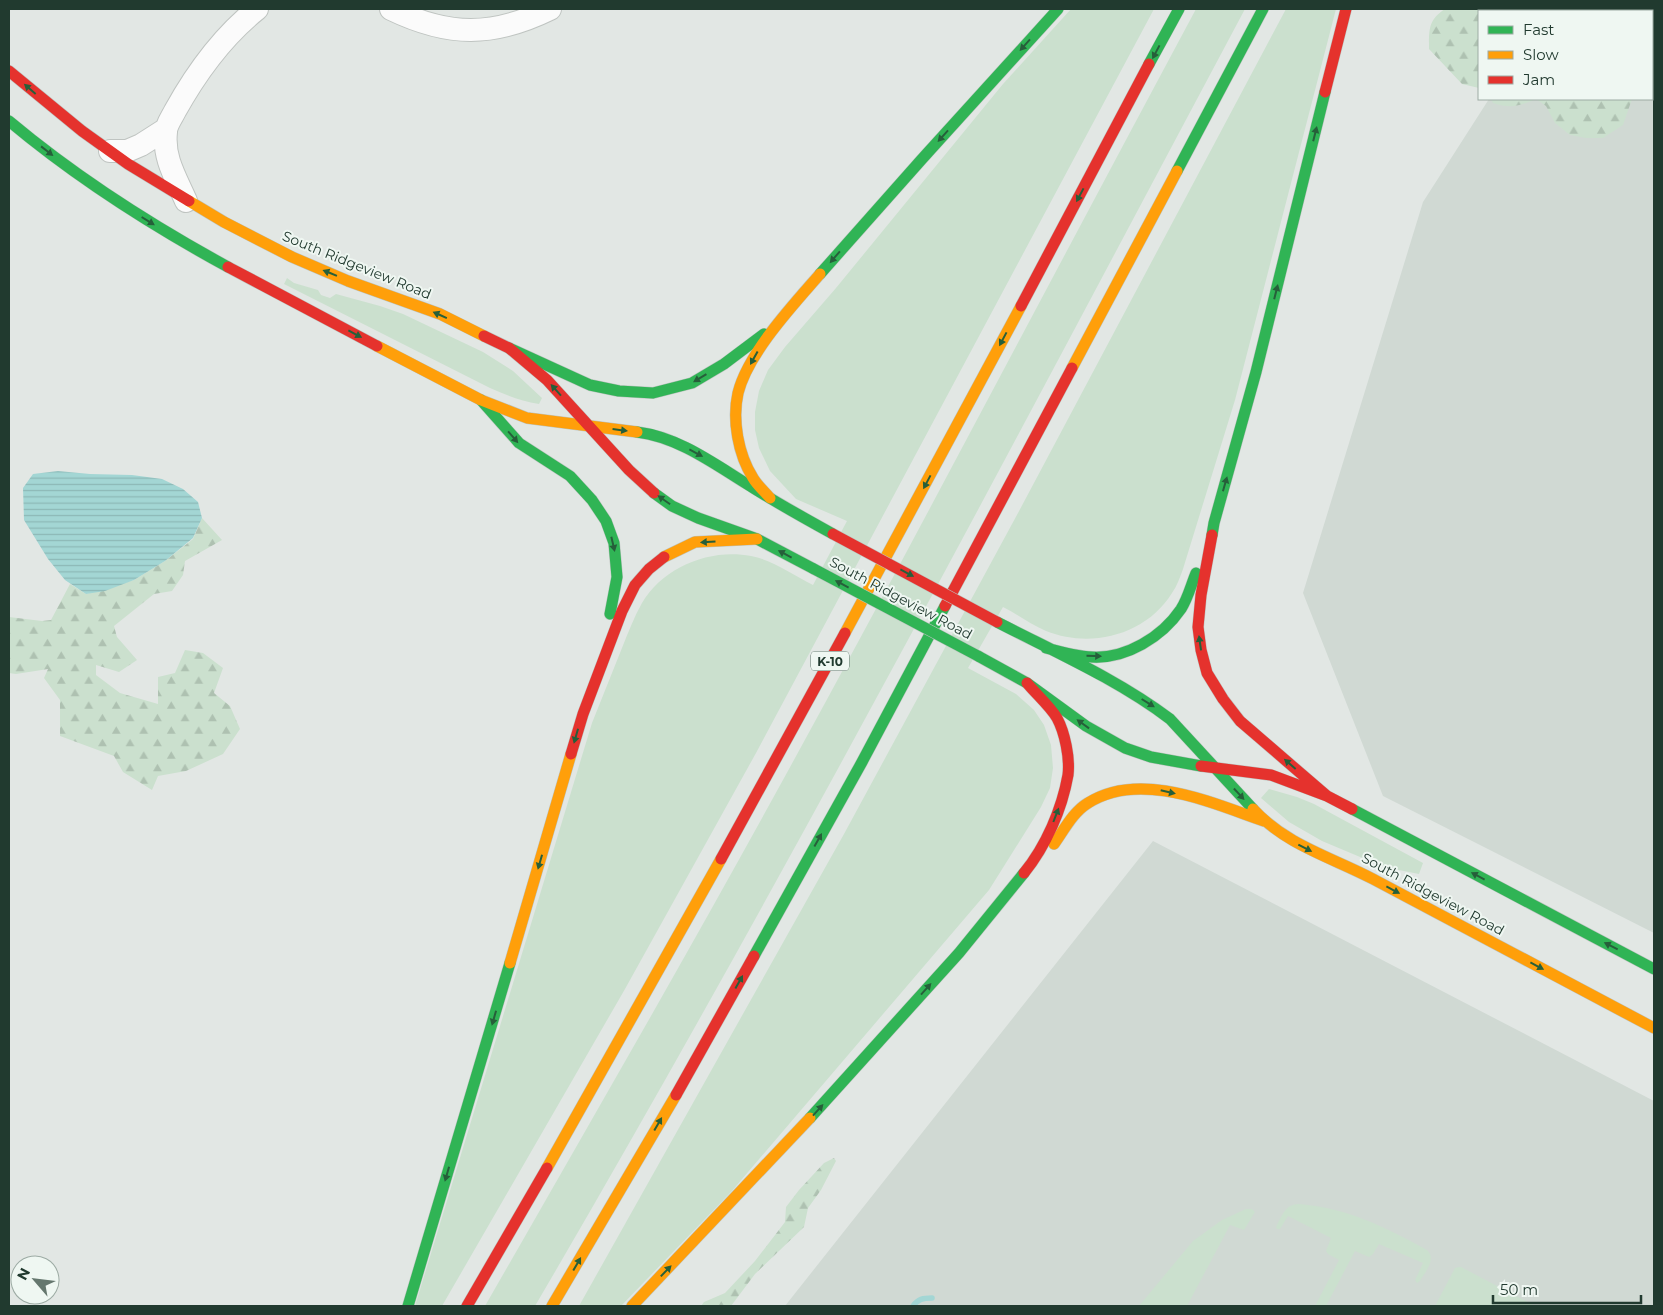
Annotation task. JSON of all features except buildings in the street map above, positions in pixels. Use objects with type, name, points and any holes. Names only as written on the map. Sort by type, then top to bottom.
[{"type":"main road","points":[[509,348],[590,385],[618,391],[653,393],[692,383],[724,364],[760,338],[793,305],[1058,9]]},
{"type":"main road","name":"K-10","points":[[467,1306],[649,989],[764,781],[905,524],[1179,9]]},
{"type":"main road","points":[[552,1306],[699,1054],[862,762],[1263,9]]},
{"type":"main road","points":[[1046,648],[1099,657],[1128,651],[1154,637],[1177,615],[1200,567],[1256,372],[1346,9]]},
{"type":"main road","name":"South Ridgeview Road","points":[[9,71],[82,131],[186,201],[292,257],[348,281],[440,314],[509,348],[547,380],[645,486],[672,506],[757,540],[978,656],[1027,683],[1086,726],[1125,748],[1151,756],[1214,768],[1271,775],[1327,796],[1654,968]]},
{"type":"main road","name":"South Ridgeview Road","points":[[9,121],[51,155],[107,195],[169,235],[481,400],[527,418],[651,434],[698,453],[770,498],[833,534],[1126,689],[1154,707],[1170,720],[1264,821],[1300,846],[1350,867],[1654,1028]]},
{"type":"main road","points":[[136,182],[152,179]]},
{"type":"main road","points":[[107,195],[121,187]]},
{"type":"main road","points":[[770,498],[751,476],[743,456],[737,432],[736,413],[739,393],[745,374],[764,342],[793,305]]},
{"type":"main road","points":[[408,1306],[470,1102],[583,714],[612,608],[617,577],[614,543],[606,521],[592,500],[570,476],[518,443],[481,400]]},
{"type":"main road","points":[[1214,523],[1201,595],[1198,627],[1207,673],[1223,699],[1240,721],[1327,796]]},
{"type":"main road","points":[[583,714],[622,611],[634,585],[649,569],[668,554],[694,542],[757,540]]},
{"type":"main road","points":[[632,1306],[785,1146],[959,953],[1035,859],[1061,801],[1068,773],[1068,754],[1057,718],[1027,683]]},
{"type":"main road","points":[[1035,859],[1054,844],[1076,815],[1088,804],[1109,794],[1125,790],[1156,789],[1196,798],[1264,821]]},
{"type":"street","points":[[186,201],[168,161],[166,130],[183,97],[204,66],[228,37],[257,9]]},
{"type":"street","points":[[391,9],[416,20],[439,27],[480,30],[512,25],[550,9]]},
{"type":"street","points":[[110,151],[127,151],[166,130]]},
{"type":"shaded area","points":[[1654,9],[1654,933],[1383,796],[1303,593],[1423,202],[1488,100],[1653,100],[1653,10],[1546,10]]},
{"type":"shaded area","points":[[1153,841],[1654,1101],[1654,1306],[785,1306]]},
{"type":"green space","points":[[1071,9],[1154,9],[756,753],[625,989],[442,1306],[415,1306],[592,723],[639,608],[651,590],[675,570],[704,558],[720,555],[735,554],[759,558],[775,564],[813,585],[847,521],[796,499],[770,471],[759,448],[755,430],[755,412],[759,391],[768,370],[1003,84]]},
{"type":"green space","points":[[1196,9],[1245,9],[808,824],[535,1306],[485,1306],[676,972],[789,769],[892,580]]},
{"type":"green space","points":[[1286,9],[1336,9],[1235,400],[1183,569],[1172,593],[1148,619],[1133,628],[1099,638],[1081,639],[1046,631],[1003,607],[968,668],[1016,694],[1034,710],[1044,725],[1051,745],[1053,768],[1050,788],[1041,807],[989,890],[731,1192],[621,1306],[579,1306],[844,834],[1018,513]]},
{"type":"green space","points":[[1445,9],[1612,9],[1478,10],[1478,88],[1462,84],[1429,49],[1432,21]]},
{"type":"green space","points":[[1492,100],[1533,100],[1520,105],[1510,106],[1493,103]]},
{"type":"green space","points":[[1537,100],[1632,100],[1623,125],[1603,138],[1586,138],[1570,135],[1555,123],[1546,106]]},
{"type":"green space","points":[[287,278],[294,283],[318,290],[321,295],[330,298],[336,294],[403,314],[483,352],[513,371],[542,398],[539,404],[532,403],[490,388],[284,284]]},
{"type":"green space","points":[[202,518],[222,540],[185,561],[183,575],[172,591],[154,594],[114,626],[117,637],[137,660],[119,672],[96,665],[96,675],[120,693],[158,704],[158,677],[175,673],[185,650],[203,653],[223,668],[214,693],[230,706],[240,729],[223,754],[186,771],[158,776],[152,790],[123,772],[114,756],[60,736],[60,700],[44,678],[48,669],[16,674],[9,673],[9,617],[42,621],[51,620],[70,584],[86,594],[134,580],[165,561],[193,539]]},
{"type":"green space","points":[[1269,789],[1314,804],[1423,863],[1419,874],[1389,868],[1322,841],[1289,822],[1261,798]]},
{"type":"green space","points":[[834,1158],[836,1161],[821,1190],[808,1208],[804,1227],[755,1274],[731,1306],[701,1306],[704,1302],[725,1293],[755,1261],[785,1222],[786,1207],[799,1190],[824,1163]]},
{"type":"green space","points":[[1299,1204],[1317,1206],[1350,1214],[1381,1226],[1427,1250],[1431,1257],[1429,1266],[1417,1283],[1415,1280],[1423,1263],[1379,1244],[1369,1257],[1355,1251],[1326,1306],[1315,1306],[1339,1260],[1326,1251],[1331,1238],[1288,1216],[1280,1229],[1277,1229],[1276,1227],[1284,1211],[1290,1206]]},
{"type":"green space","points":[[1246,1209],[1252,1209],[1255,1212],[1244,1230],[1230,1225],[1187,1306],[1139,1306],[1193,1241],[1222,1220]]},
{"type":"green space","points":[[1461,1267],[1535,1306],[1435,1306],[1455,1268]]},
{"type":"water","points":[[58,471],[132,475],[162,479],[183,489],[198,502],[202,518],[193,538],[165,561],[134,580],[105,591],[86,594],[65,580],[48,559],[24,520],[23,488],[33,474]]},
{"type":"waterway","points":[[913,1306],[921,1299],[932,1298]]},
{"type":"traffic: fast","points":[[820,274],[1058,9]]},
{"type":"traffic: fast","points":[[1149,64],[1179,9]]},
{"type":"traffic: fast","points":[[1177,171],[1263,9]]},
{"type":"traffic: fast","points":[[1212,535],[1256,372],[1325,92]]},
{"type":"traffic: fast","points":[[9,121],[61,162],[115,200],[228,267]]},
{"type":"traffic: fast","points":[[509,348],[590,385],[619,391],[653,393],[692,383],[724,364],[764,334]]},
{"type":"traffic: fast","points":[[481,400],[519,443],[570,476],[592,500],[606,521],[614,543],[617,577],[610,614]]},
{"type":"traffic: fast","points":[[637,432],[667,439],[695,452],[779,504],[833,534]]},
{"type":"traffic: fast","points":[[654,493],[672,506],[698,518],[757,539],[814,569]]},
{"type":"traffic: fast","points":[[814,569],[978,656]]},
{"type":"traffic: fast","points":[[1046,648],[1092,657],[1105,657],[1130,650],[1153,637],[1173,619],[1188,596],[1196,573]]},
{"type":"traffic: fast","points":[[754,956],[862,762],[945,606]]},
{"type":"traffic: fast","points":[[997,622],[1129,691],[1170,719],[1253,809]]},
{"type":"traffic: fast","points":[[978,656],[1027,683],[1086,726],[1125,748],[1151,757],[1201,766]]},
{"type":"traffic: fast","points":[[1352,809],[1654,969]]},
{"type":"traffic: fast","points":[[810,1118],[959,953],[1024,873]]},
{"type":"traffic: fast","points":[[408,1306],[510,963]]},
{"type":"traffic: slow","points":[[1072,368],[1177,171]]},
{"type":"traffic: slow","points":[[189,201],[224,222],[292,257],[348,281],[440,314],[484,336]]},
{"type":"traffic: slow","points":[[770,498],[753,478],[743,458],[736,425],[738,393],[743,378],[761,346],[820,274]]},
{"type":"traffic: slow","points":[[845,633],[1021,306]]},
{"type":"traffic: slow","points":[[377,346],[481,400],[527,418],[637,432]]},
{"type":"traffic: slow","points":[[664,557],[695,542],[757,539]]},
{"type":"traffic: slow","points":[[510,963],[571,754]]},
{"type":"traffic: slow","points":[[1054,844],[1078,811],[1088,803],[1108,794],[1130,789],[1153,789],[1176,793],[1222,806],[1264,821]]},
{"type":"traffic: slow","points":[[1253,809],[1280,832],[1294,841],[1373,879],[1654,1028]]},
{"type":"traffic: slow","points":[[547,1168],[721,859]]},
{"type":"traffic: slow","points":[[552,1306],[676,1095]]},
{"type":"traffic: slow","points":[[632,1306],[810,1118]]},
{"type":"traffic: jam","points":[[1325,92],[1346,9]]},
{"type":"traffic: jam","points":[[1021,306],[1149,64]]},
{"type":"traffic: jam","points":[[9,71],[82,131],[128,164],[189,201]]},
{"type":"traffic: jam","points":[[228,267],[377,346]]},
{"type":"traffic: jam","points":[[484,336],[509,348],[547,380],[629,470],[654,493]]},
{"type":"traffic: jam","points":[[945,606],[1072,368]]},
{"type":"traffic: jam","points":[[833,534],[997,622]]},
{"type":"traffic: jam","points":[[1212,535],[1201,595],[1198,627],[1207,673],[1223,699],[1240,721],[1327,796]]},
{"type":"traffic: jam","points":[[571,754],[583,714],[622,611],[635,585],[649,569],[664,557]]},
{"type":"traffic: jam","points":[[721,859],[845,633]]},
{"type":"traffic: jam","points":[[1024,873],[1052,827],[1062,801],[1068,775],[1068,753],[1060,724],[1047,705],[1027,683]]},
{"type":"traffic: jam","points":[[1201,766],[1271,775],[1327,796],[1352,809]]},
{"type":"traffic: jam","points":[[676,1095],[754,956]]},
{"type":"traffic: jam","points":[[467,1306],[547,1168]]}]
